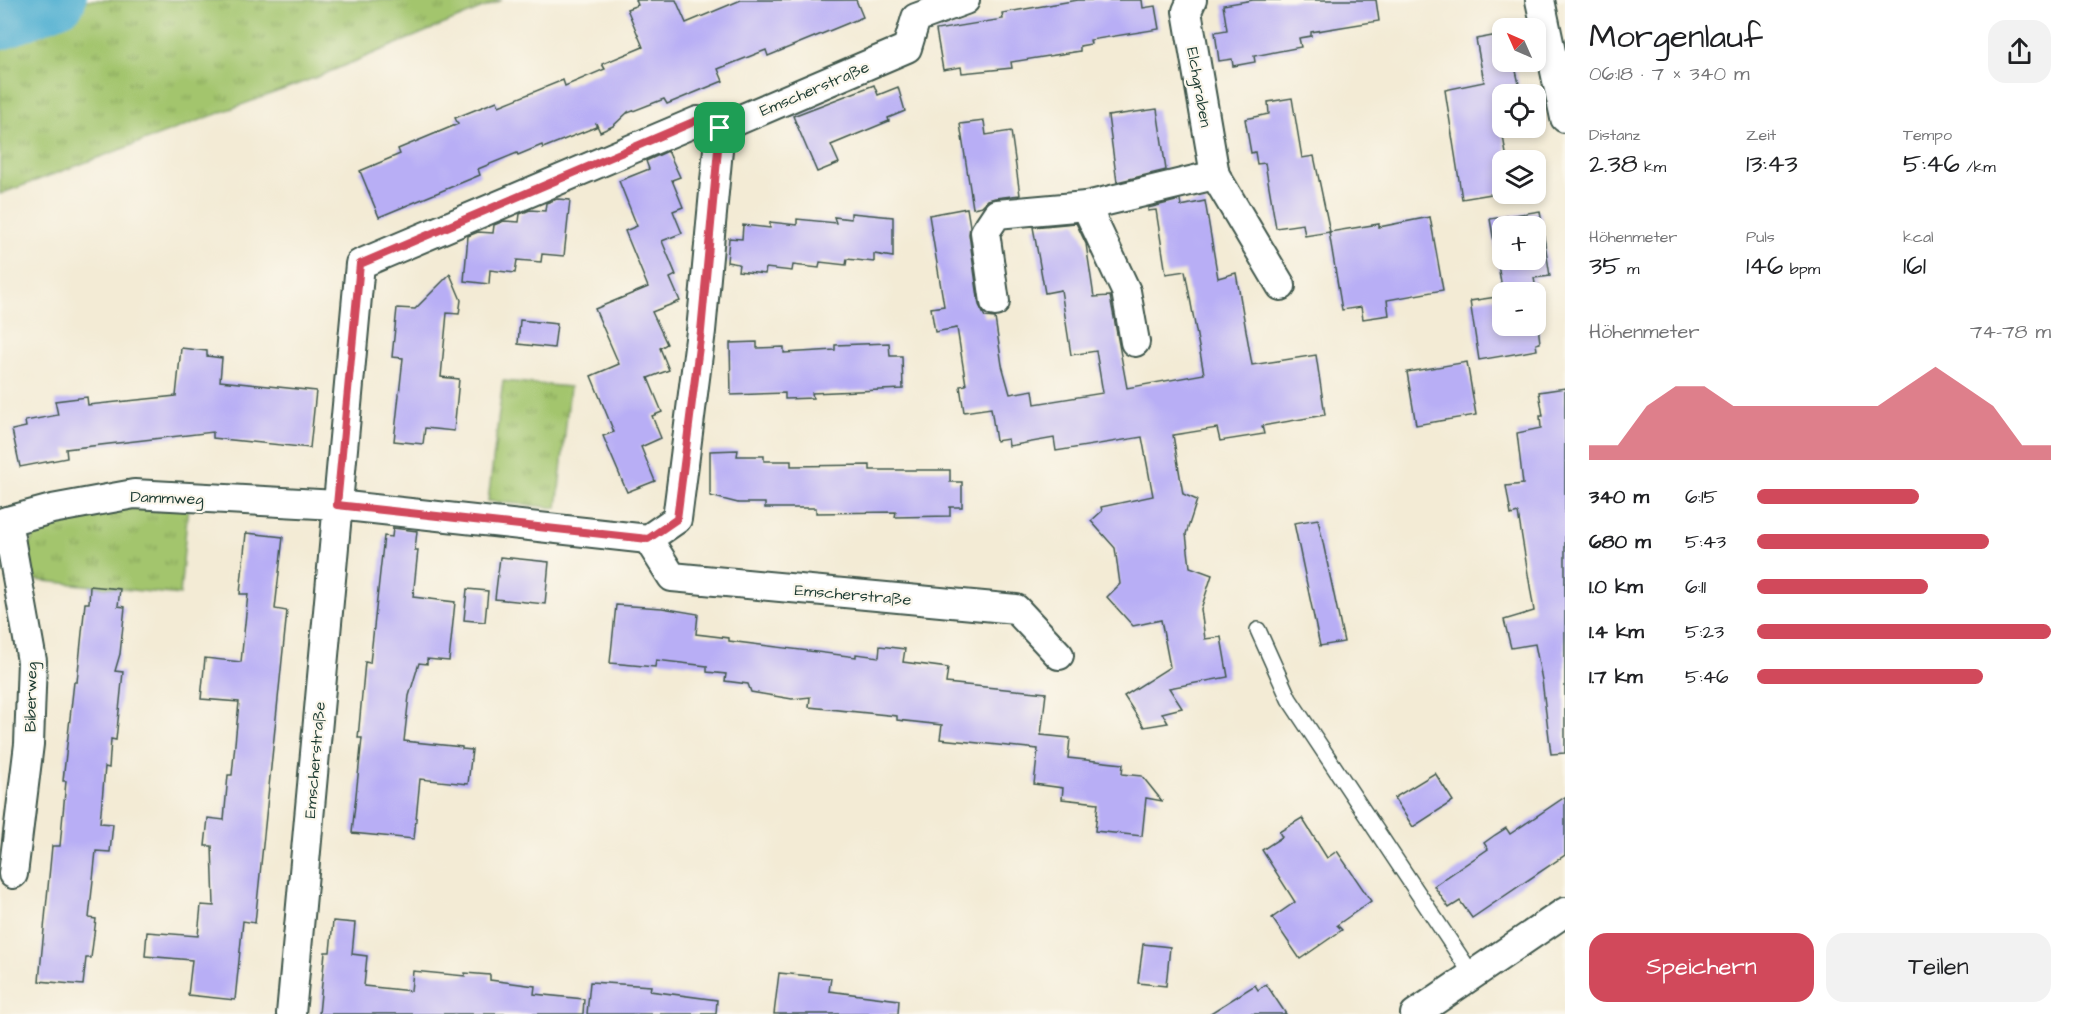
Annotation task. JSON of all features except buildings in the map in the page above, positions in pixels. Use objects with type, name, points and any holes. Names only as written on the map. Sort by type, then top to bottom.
[{"type":"street","name":"Emscherstraße","points":[[291,1014],[360,264],[698,120],[720,128],[907,48],[916,18],[965,0]]},
{"type":"street","name":"Elchgraben","points":[[1192,0],[1187,11],[1215,175],[1281,286]]},
{"type":"street","points":[[1539,0],[1565,118]]},
{"type":"street","points":[[337,505],[648,539],[677,519],[701,331],[720,128]]},
{"type":"street","points":[[995,302],[985,232],[998,214],[1086,206],[1215,175]]},
{"type":"street","points":[[1086,206],[1126,291],[1135,342]]},
{"type":"street","name":"Dammweg","points":[[4,522],[52,509],[134,494],[337,505]]},
{"type":"street","name":"Biberweg","points":[[4,522],[32,661],[29,744],[13,874]]},
{"type":"street","name":"Emscherstraße","points":[[648,539],[672,577],[1016,609],[1059,655]]},
{"type":"street","points":[[1415,1014],[1565,912]]},
{"type":"lane","points":[[1258,630],[1289,699],[1473,976]]},
{"type":"green space","points":[[0,0],[502,0],[317,77],[0,194]]},
{"type":"green space","points":[[503,381],[570,387],[557,508],[488,501]]},
{"type":"green space","points":[[188,506],[180,595],[35,580],[29,545],[35,533],[50,523],[123,509]]},
{"type":"waterway","points":[[0,25],[61,0]]},
{"type":"route","points":[[698,120],[720,128],[701,331],[677,519],[648,539],[337,505],[360,264],[698,120]]}]
